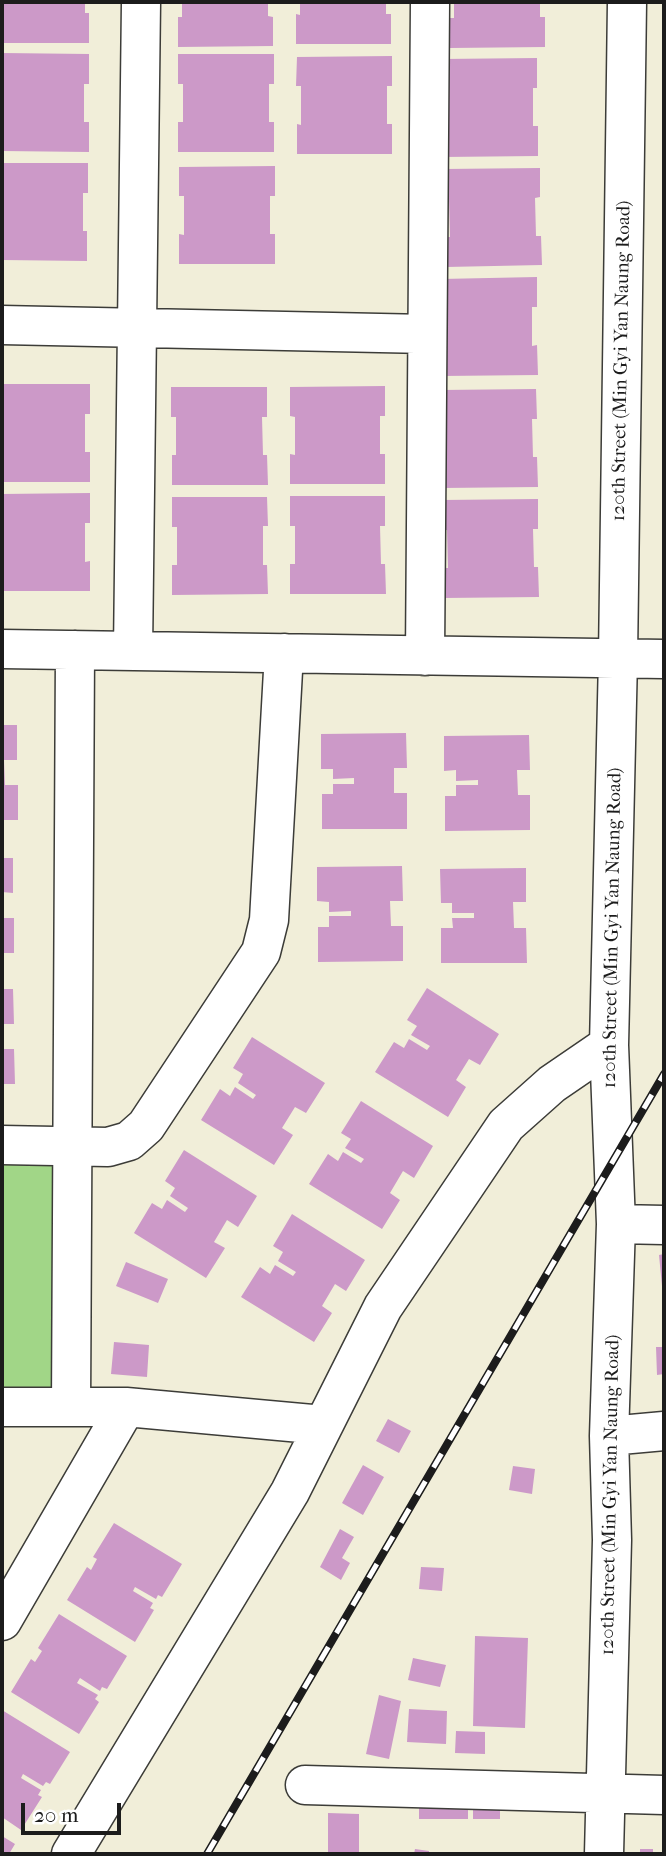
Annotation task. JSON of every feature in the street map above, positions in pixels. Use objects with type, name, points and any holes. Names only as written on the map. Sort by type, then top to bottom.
[{"type":"street","points":[[134,651],[141,2]]},
{"type":"street","points":[[425,656],[430,2]]},
{"type":"street","name":"120th Street (Min Gyi Yan Naung Road)","points":[[604,1854],[612,1540],[609,1436],[616,1224],[609,1045],[618,658],[627,2]]},
{"type":"street","points":[[2,325],[427,334]]},
{"type":"street","points":[[2,649],[664,659]]},
{"type":"street","points":[[71,1407],[75,650]]},
{"type":"street","points":[[2,1145],[108,1147],[129,1141],[146,1126],[261,952],[269,920],[284,653]]},
{"type":"street","points":[[71,1854],[290,1492],[383,1307],[506,1125],[552,1084],[609,1045]]},
{"type":"street","points":[[616,1224],[664,1225]]},
{"type":"street","points":[[2,1407],[126,1407],[323,1425]]},
{"type":"street","points":[[2,1621],[12,1587],[126,1407]]},
{"type":"street","points":[[609,1436],[664,1431]]},
{"type":"street","points":[[304,1785],[664,1795]]},
{"type":"green space","points":[[2,1164],[48,1164],[55,1167],[59,1389],[2,1399]]},
{"type":"building","points":[[2,2],[85,2],[85,13],[89,13],[89,43],[2,43]]},
{"type":"building","points":[[182,2],[268,2],[268,16],[273,17],[273,46],[178,47],[178,17],[182,17]]},
{"type":"building","points":[[300,2],[386,2],[386,14],[391,14],[391,44],[296,44],[296,14],[300,15]]},
{"type":"building","points":[[454,2],[540,2],[540,17],[545,17],[545,47],[450,48],[449,18],[454,18]]},
{"type":"building","points":[[2,53],[89,54],[89,84],[84,84],[84,122],[89,122],[89,152],[2,151]]},
{"type":"building","points":[[178,54],[274,54],[274,84],[269,84],[269,122],[274,122],[274,152],[178,152],[178,122],[183,122],[183,84],[178,84]]},
{"type":"building","points":[[392,56],[392,86],[387,86],[387,124],[392,124],[392,154],[297,154],[297,124],[301,125],[301,86],[296,86],[297,57]]},
{"type":"building","points":[[537,58],[537,88],[533,88],[533,126],[538,126],[538,156],[443,157],[442,59]]},
{"type":"building","points":[[2,163],[88,163],[88,193],[83,193],[83,231],[87,231],[87,261],[2,260]]},
{"type":"building","points":[[275,166],[275,196],[270,196],[270,234],[275,234],[275,264],[179,264],[179,234],[184,235],[184,196],[179,196],[179,167]]},
{"type":"building","points":[[540,168],[540,197],[535,198],[536,236],[541,236],[542,265],[446,267],[445,237],[450,237],[449,199],[445,199],[444,169]]},
{"type":"building","points":[[537,277],[537,307],[532,307],[532,346],[537,345],[538,375],[442,376],[442,347],[447,346],[446,308],[441,279]]},
{"type":"building","points":[[2,384],[90,384],[90,414],[85,414],[85,452],[90,452],[90,482],[2,482]]},
{"type":"building","points":[[385,386],[385,416],[380,416],[380,454],[385,454],[385,484],[290,484],[290,454],[295,455],[295,417],[290,416],[290,387]]},
{"type":"building","points":[[171,387],[267,387],[267,417],[262,417],[263,455],[267,455],[268,485],[172,485],[172,455],[176,455],[176,417],[171,417]]},
{"type":"building","points":[[536,389],[537,419],[532,419],[533,457],[537,457],[538,487],[442,488],[442,458],[447,458],[446,420],[441,390]]},
{"type":"building","points":[[90,493],[90,523],[85,523],[85,562],[90,561],[90,591],[2,591],[2,494]]},
{"type":"building","points":[[290,496],[385,496],[385,526],[380,526],[381,564],[385,564],[386,594],[290,594],[290,564],[295,564],[295,526],[290,526]]},
{"type":"building","points":[[172,497],[267,497],[268,526],[263,526],[263,565],[267,565],[268,594],[172,595],[172,565],[177,565],[177,527],[172,527]]},
{"type":"building","points":[[538,499],[538,529],[533,529],[534,567],[538,567],[539,597],[443,598],[444,568],[448,568],[447,530],[443,530],[442,500]]},
{"type":"building","points":[[2,725],[17,725],[17,760],[4,760],[5,785],[18,785],[18,820],[2,820]]},
{"type":"building","points":[[406,733],[407,768],[394,768],[394,793],[407,793],[407,829],[322,829],[322,794],[333,794],[333,784],[354,784],[354,778],[333,779],[333,769],[321,769],[321,734]]},
{"type":"building","points":[[529,735],[530,770],[517,770],[518,795],[530,795],[530,830],[445,831],[445,796],[456,796],[456,785],[478,785],[478,780],[456,781],[456,770],[444,771],[444,736]]},
{"type":"building","points":[[2,858],[13,858],[13,893],[2,892]]},
{"type":"building","points":[[402,866],[403,901],[390,901],[391,926],[403,926],[403,961],[318,962],[318,927],[329,927],[329,916],[351,916],[351,911],[329,912],[329,902],[317,901],[317,867]]},
{"type":"building","points":[[526,868],[526,902],[513,902],[514,928],[526,928],[527,963],[441,963],[441,928],[453,928],[452,918],[474,918],[474,913],[452,913],[452,903],[441,903],[440,869]]},
{"type":"building","points":[[2,918],[14,918],[14,953],[2,953]]},
{"type":"building","points":[[427,988],[499,1034],[480,1065],[469,1059],[456,1080],[466,1087],[448,1117],[375,1072],[394,1042],[404,1048],[409,1039],[427,1050],[430,1046],[411,1035],[417,1026],[407,1020]]},
{"type":"building","points":[[2,989],[13,989],[14,1024],[2,1024]]},
{"type":"building","points":[[252,1037],[325,1083],[306,1113],[295,1107],[282,1128],[293,1135],[274,1165],[201,1120],[220,1089],[230,1096],[235,1087],[253,1099],[256,1095],[238,1083],[243,1074],[233,1068]]},
{"type":"building","points":[[2,1049],[14,1049],[15,1084],[2,1084]]},
{"type":"building","points":[[361,1101],[433,1146],[414,1178],[403,1171],[390,1193],[400,1200],[382,1229],[309,1184],[328,1154],[338,1161],[343,1152],[361,1163],[364,1159],[345,1148],[351,1139],[341,1133]]},
{"type":"building","points":[[184,1150],[257,1196],[238,1227],[227,1220],[214,1242],[225,1248],[206,1278],[134,1233],[152,1203],[162,1209],[167,1200],[185,1212],[188,1208],[170,1196],[175,1188],[165,1181]]},
{"type":"building","points":[[292,1214],[365,1260],[346,1291],[335,1284],[322,1306],[332,1313],[314,1342],[241,1297],[260,1267],[270,1274],[275,1265],[293,1276],[296,1272],[278,1261],[283,1252],[273,1246]]},
{"type":"building","points":[[664,1254],[664,1286],[662,1286],[659,1255]]},
{"type":"building","points":[[126,1262],[168,1279],[158,1303],[116,1286]]},
{"type":"building","points":[[114,1342],[149,1345],[147,1377],[111,1374]]},
{"type":"building","points":[[656,1347],[664,1347],[664,1374],[657,1375]]},
{"type":"building","points":[[388,1419],[411,1431],[399,1453],[376,1441]]},
{"type":"building","points":[[363,1465],[384,1477],[363,1515],[342,1503]]},
{"type":"building","points":[[513,1466],[535,1469],[532,1494],[509,1490]]},
{"type":"building","points":[[114,1523],[182,1564],[162,1597],[158,1595],[156,1599],[135,1587],[133,1591],[153,1603],[150,1608],[154,1610],[135,1642],[67,1600],[87,1567],[91,1570],[97,1559],[93,1557]]},
{"type":"building","points":[[340,1529],[354,1537],[342,1558],[350,1563],[341,1580],[320,1567]]},
{"type":"building","points":[[421,1567],[444,1568],[442,1591],[419,1589]]},
{"type":"building","points":[[59,1614],[127,1656],[107,1689],[102,1687],[100,1691],[80,1678],[77,1683],[98,1695],[95,1699],[99,1702],[79,1734],[11,1692],[31,1659],[35,1662],[42,1651],[38,1648]]},
{"type":"building","points":[[475,1636],[528,1638],[525,1728],[473,1726]]},
{"type":"building","points":[[413,1658],[446,1665],[440,1687],[408,1680]]},
{"type":"building","points":[[379,1695],[401,1701],[389,1759],[366,1754]]},
{"type":"building","points":[[409,1709],[447,1711],[446,1744],[407,1742]]},
{"type":"building","points":[[2,1710],[70,1752],[50,1784],[46,1782],[43,1786],[23,1774],[21,1778],[41,1790],[38,1795],[42,1797],[21,1830],[2,1817]]},
{"type":"building","points":[[456,1731],[485,1732],[485,1754],[455,1753]]},
{"type":"building","points":[[419,1795],[468,1795],[468,1819],[419,1819]]},
{"type":"building","points":[[473,1795],[500,1795],[500,1819],[473,1819]]},
{"type":"building","points":[[328,1813],[359,1814],[359,1853],[328,1852]]},
{"type":"building","points":[[2,1836],[15,1844],[9,1854],[2,1854]]},
{"type":"building","points":[[415,1849],[429,1851],[429,1854],[414,1854]]},
{"type":"building","points":[[640,1849],[653,1849],[653,1854],[640,1854]]},
{"type":"railway","points":[[207,1854],[664,1074]]}]
